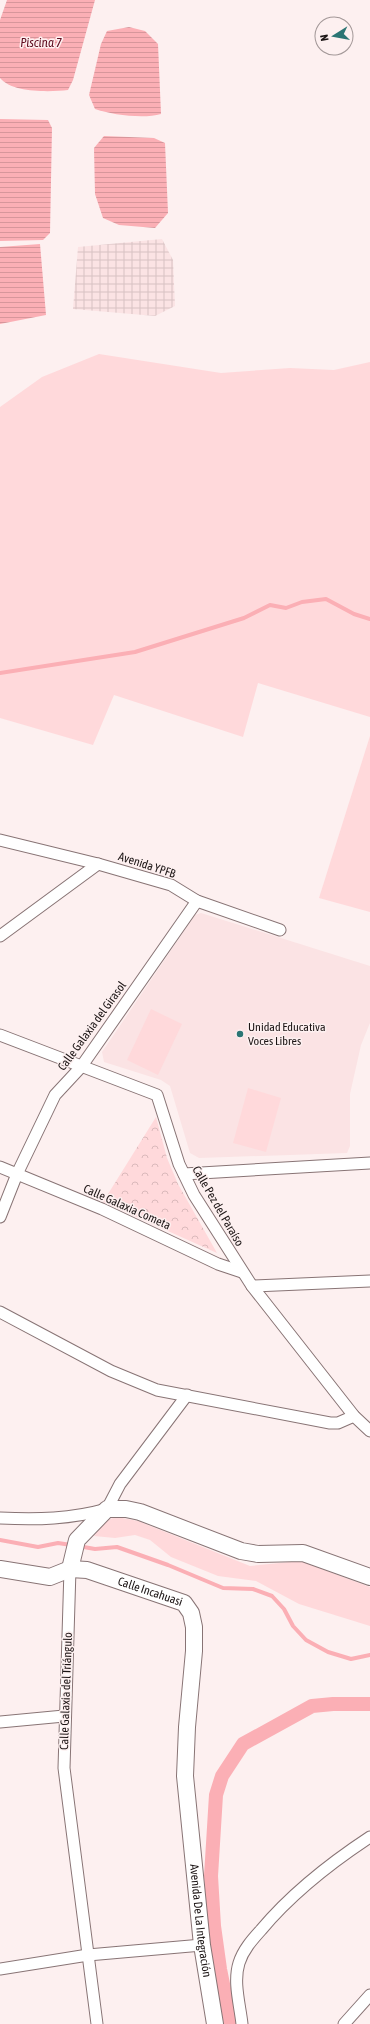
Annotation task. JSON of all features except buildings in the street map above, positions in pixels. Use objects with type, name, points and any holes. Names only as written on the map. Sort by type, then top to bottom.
[{"type":"main road","points":[[74,1554],[107,1509],[126,1509],[140,1512],[241,1551],[258,1554],[304,1553],[370,1578]]},
{"type":"main road","name":"Calle Incahuasi","points":[[0,1569],[50,1577],[74,1554],[86,1570],[184,1603],[191,1613],[194,1627],[194,1651],[187,1726],[185,1776],[188,1816]]},
{"type":"main road","name":"Avenida De La Integración","points":[[188,1816],[202,1945],[215,2024]]},
{"type":"street","name":"Avenida YPFB","points":[[0,840],[98,864],[171,885],[197,901],[280,930]]},
{"type":"street","points":[[0,936],[98,864]]},
{"type":"street","name":"Calle Galaxia del Girasol","points":[[0,1217],[17,1174],[55,1095],[81,1067],[197,901]]},
{"type":"street","name":"Calle Pez del Paraíso","points":[[0,1035],[158,1095],[184,1174],[194,1196],[252,1286],[354,1416],[370,1431]]},
{"type":"street","points":[[184,1174],[370,1163]]},
{"type":"street","name":"Calle Galaxia Cometa","points":[[0,1168],[102,1209],[218,1264],[242,1272]]},
{"type":"street","points":[[252,1286],[370,1281]]},
{"type":"street","points":[[0,1312],[111,1371],[157,1390],[330,1423],[338,1423],[354,1416]]},
{"type":"street","points":[[0,1518],[51,1519],[80,1516],[107,1509],[120,1484],[187,1395]]},
{"type":"street","name":"Calle Galaxia del Triángulo","points":[[74,1554],[64,1716],[64,1768],[97,2024]]},
{"type":"street","points":[[0,1722],[64,1716]]},
{"type":"street","points":[[242,2024],[237,1983],[239,1964],[246,1947],[294,1894],[320,1872],[368,1843]]},
{"type":"street","points":[[0,1969],[88,1956],[202,1945]]},
{"type":"street","points":[[344,2024],[370,1996]]},
{"type":"shaded area","points":[[162,239],[173,260],[175,306],[155,316],[73,309],[78,247]]},
{"type":"shaded area","name":"Unidad Educativa Voces Libres","points":[[201,913],[370,966],[370,1023],[361,1045],[350,1094],[350,1146],[347,1153],[199,1158],[190,1153],[170,1086],[161,1080],[104,1062],[102,1052],[195,915]]},
{"type":"green space","points":[[99,354],[221,373],[290,368],[334,370],[370,362],[370,717],[258,683],[243,737],[114,695],[93,745],[0,718],[0,407],[42,377]]},
{"type":"green space","points":[[370,736],[370,912],[319,898]]},
{"type":"green space","points":[[151,1009],[182,1024],[158,1075],[127,1060]]},
{"type":"green space","points":[[248,1088],[281,1098],[266,1152],[233,1143]]},
{"type":"green space","points":[[156,1117],[167,1158],[178,1184],[217,1253],[103,1202]]},
{"type":"green space","points":[[117,1517],[138,1521],[250,1566],[300,1561],[370,1587],[370,1626],[299,1604],[256,1581],[218,1576],[171,1557],[150,1540],[135,1535],[115,1538],[94,1536],[106,1520]]},
{"type":"water","name":"Piscina 7","points":[[7,0],[95,0],[73,80],[68,90],[42,91],[22,89],[6,83],[0,78],[0,20]]},
{"type":"water","points":[[129,27],[145,31],[158,44],[161,114],[137,116],[119,115],[102,111],[95,109],[89,95],[101,44],[107,31]]},
{"type":"water","points":[[0,119],[48,120],[52,128],[50,233],[43,240],[0,241]]},
{"type":"water","points":[[104,136],[154,138],[165,143],[168,213],[155,228],[119,225],[103,218],[95,194],[94,148]]},
{"type":"water","points":[[40,244],[46,315],[0,324],[0,247]]},
{"type":"waterway","points":[[0,673],[135,652],[244,618],[270,605],[286,608],[302,602],[326,599],[354,614],[370,619]]},
{"type":"waterway","points":[[0,1540],[38,1547],[58,1543],[71,1545]]},
{"type":"waterway","points":[[78,1546],[95,1549],[117,1547],[168,1565],[223,1588],[253,1589],[272,1596],[284,1609],[293,1626],[306,1640],[328,1652],[351,1659],[370,1655]]},
{"type":"waterway","points":[[231,2024],[220,1969],[214,1926],[211,1876],[216,1795],[222,1776],[243,1744],[312,1706],[333,1704],[370,1704]]},
{"type":"place","name":"Unidad Educativa Voces Libres","points":[[240,1034]]}]
